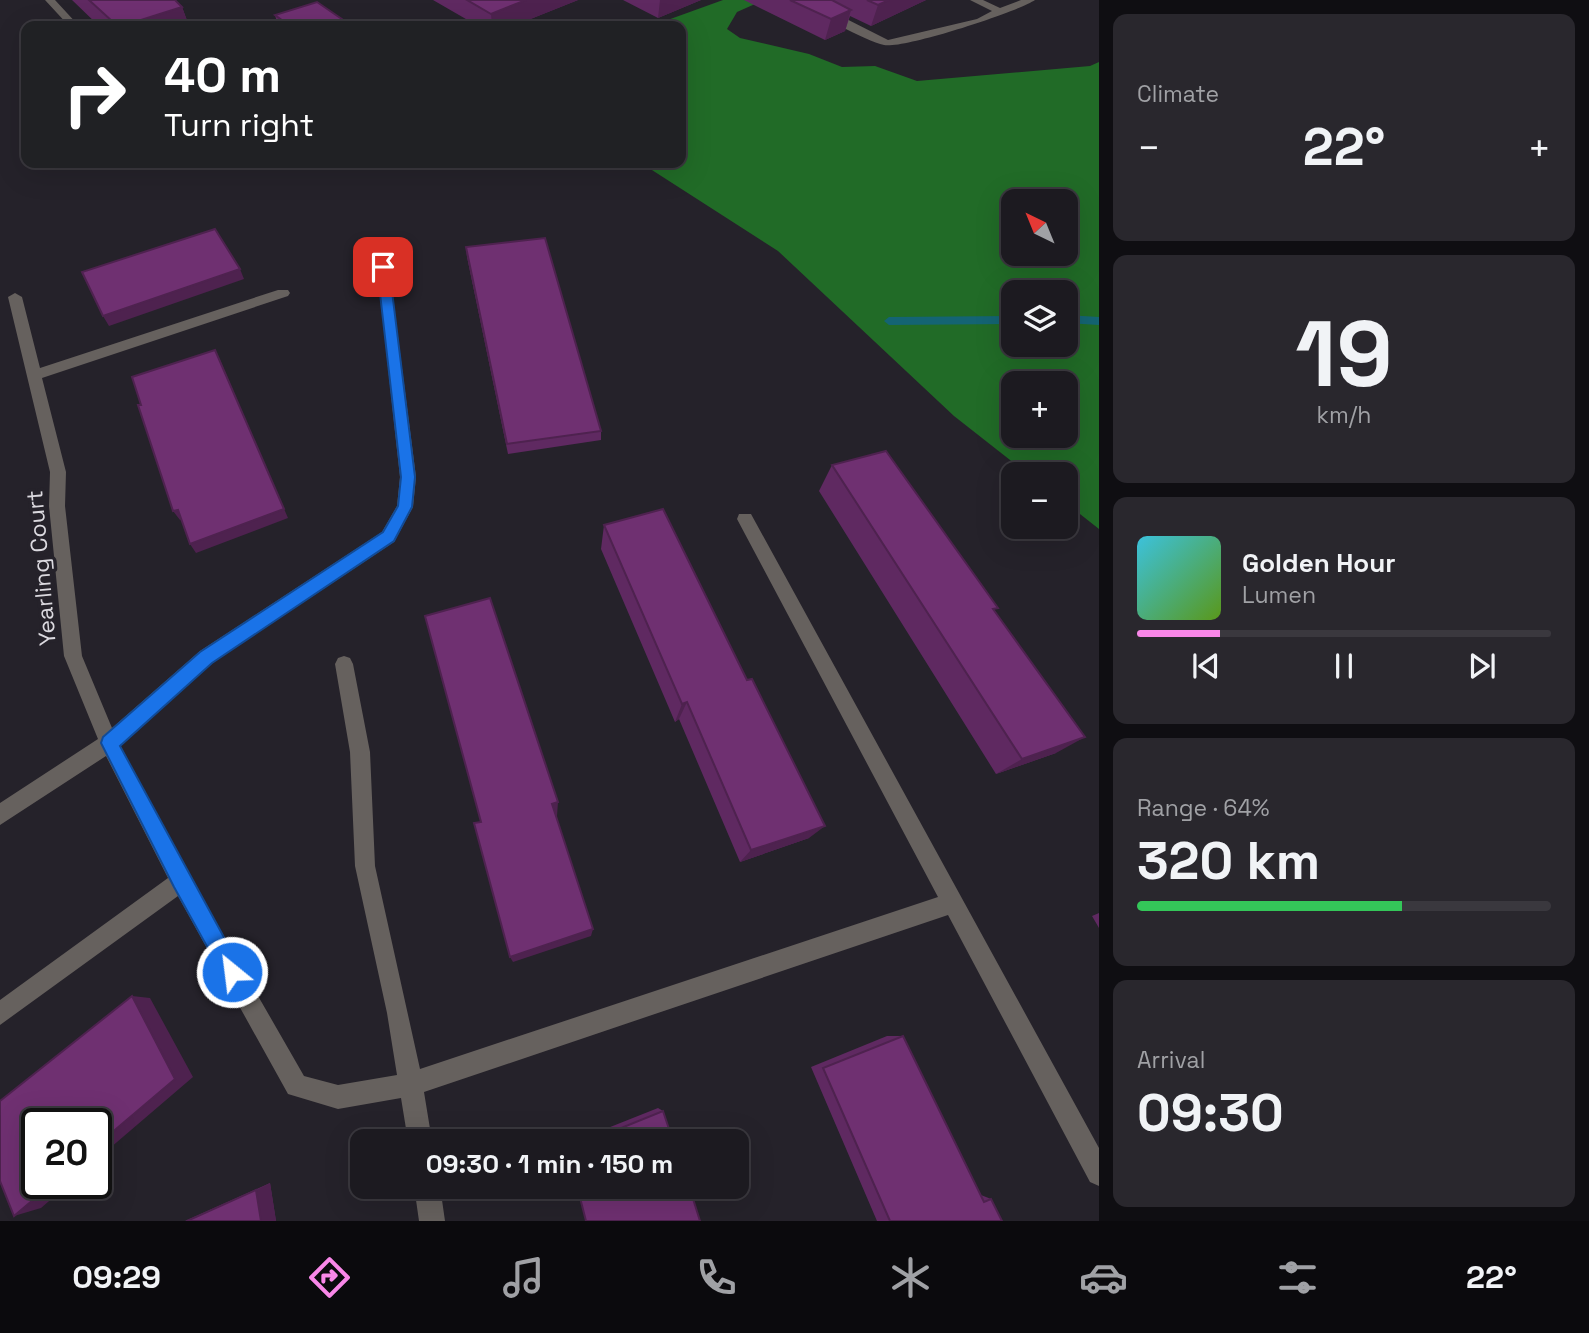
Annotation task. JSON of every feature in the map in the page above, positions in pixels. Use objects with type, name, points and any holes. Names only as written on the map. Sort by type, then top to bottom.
[{"type":"street","points":[[50,0],[69,21]]},
{"type":"street","points":[[802,0],[875,40],[888,43],[980,21],[1030,0]]},
{"type":"street","points":[[975,0],[1000,11]]},
{"type":"street","points":[[0,816],[109,743],[206,657],[388,537],[405,507],[408,477],[383,267]]},
{"type":"street","points":[[34,375],[283,293]]},
{"type":"street","name":"Yearling Court","points":[[15,297],[58,472],[57,506],[73,656],[109,743],[181,881],[296,1086],[338,1097],[411,1084],[951,903]]},
{"type":"street","points":[[745,519],[1099,1173]]},
{"type":"street","points":[[344,664],[360,752],[365,866],[418,1129]]},
{"type":"street","points":[[0,1014],[181,881]]},
{"type":"street","points":[[429,1199],[432,1221]]},
{"type":"green space","points":[[723,0],[764,0],[737,12],[727,29],[740,38],[809,54],[842,67],[875,66],[917,81],[1090,66],[1099,62],[1099,529],[1078,512],[1078,462],[1013,462],[954,416],[778,251],[649,168],[686,168],[686,21],[665,21]]},
{"type":"building","points":[[89,0],[175,0],[182,7],[138,21],[112,21]]},
{"type":"building","points":[[467,0],[526,0],[491,14]]},
{"type":"building","points":[[790,0],[832,0],[851,10],[831,19]]},
{"type":"building","points":[[867,0],[889,0],[878,5]]},
{"type":"building","points":[[317,2],[345,21],[283,21],[275,15]]},
{"type":"building","points":[[215,229],[240,269],[103,316],[82,272]]},
{"type":"building","points":[[545,238],[601,431],[507,444],[466,247]]},
{"type":"building","points":[[215,350],[284,509],[190,544],[178,510],[173,511],[138,405],[141,405],[132,377]]},
{"type":"building","points":[[886,451],[998,608],[993,609],[1085,737],[1022,759],[832,465]]},
{"type":"building","points":[[663,509],[747,680],[752,679],[825,826],[751,850],[687,702],[682,704],[604,525]]},
{"type":"building","points":[[490,598],[558,802],[552,804],[593,929],[510,957],[474,823],[481,822],[425,616]]},
{"type":"building","points":[[132,996],[175,1079],[112,1132],[112,1108],[21,1108],[21,1199],[34,1199],[14,1216],[0,1181],[0,1101]]},
{"type":"building","points":[[903,1036],[984,1202],[991,1199],[1002,1221],[890,1221],[823,1068]]},
{"type":"building","points":[[663,1111],[669,1129],[619,1129]]},
{"type":"building","points":[[256,1190],[261,1221],[187,1221]]},
{"type":"building","points":[[580,1199],[693,1199],[700,1221],[586,1221]]},
{"type":"waterway","points":[[889,321],[1001,320]]},
{"type":"waterway","points":[[1078,320],[1099,321]]},
{"type":"route","points":[[232,972],[109,743],[206,657],[388,537],[405,507],[408,477],[383,267]]}]
